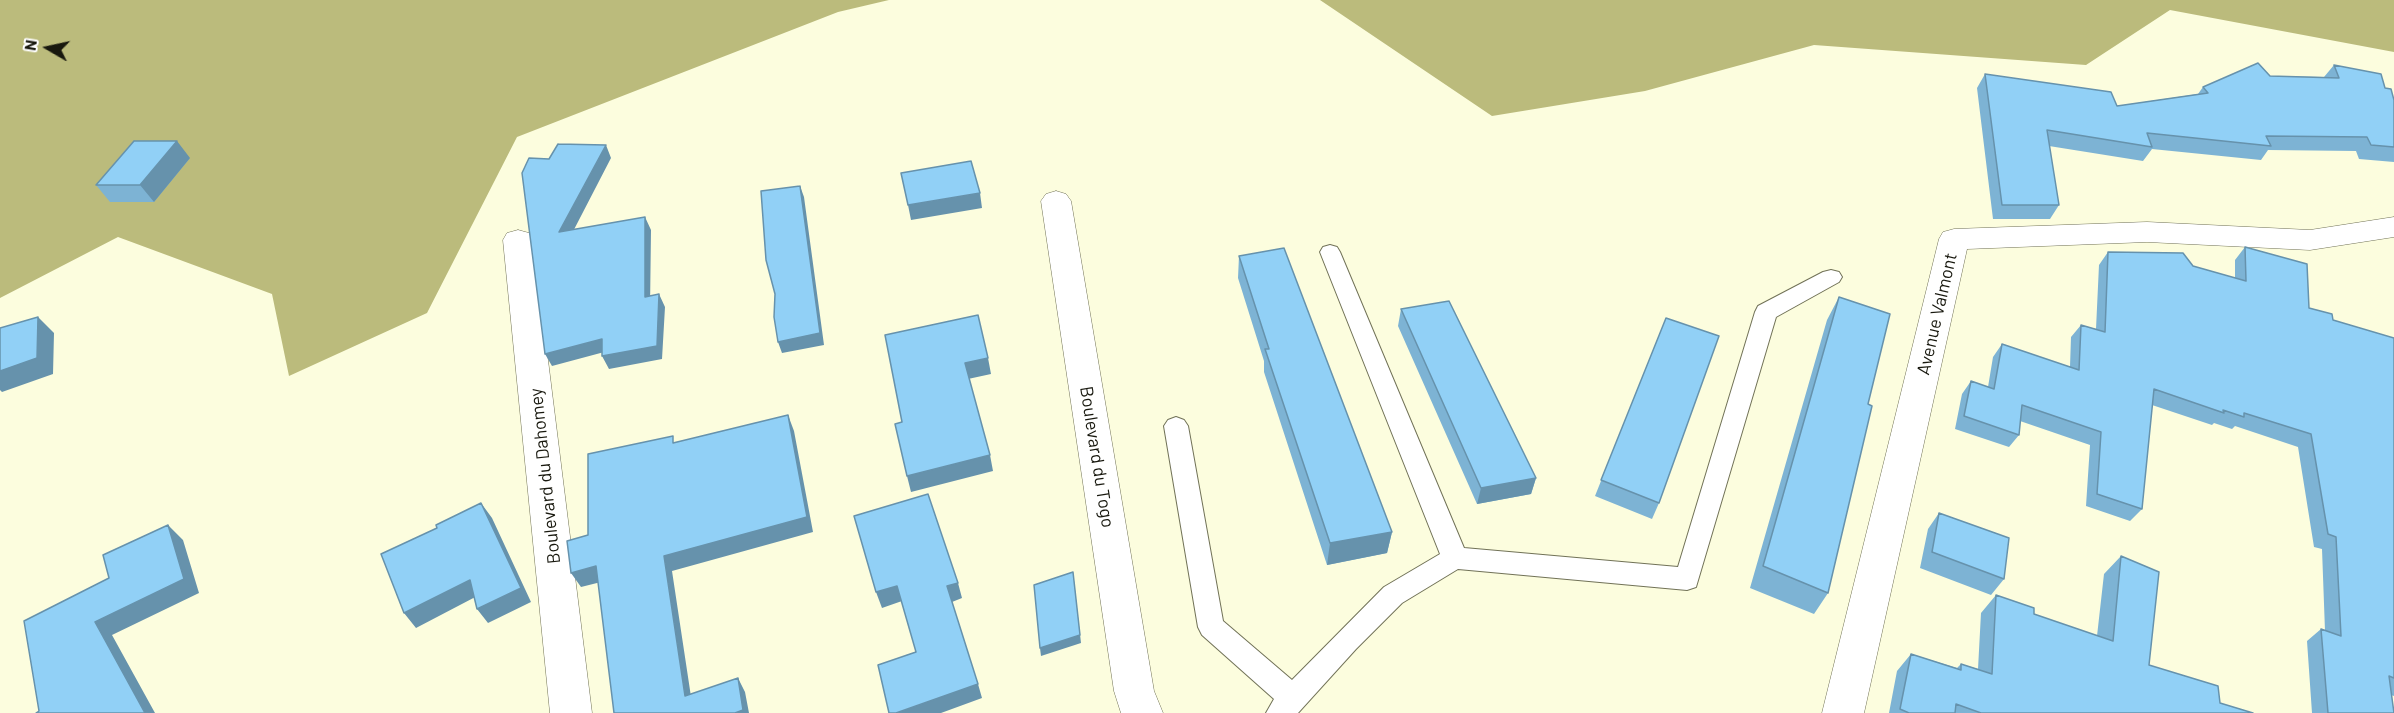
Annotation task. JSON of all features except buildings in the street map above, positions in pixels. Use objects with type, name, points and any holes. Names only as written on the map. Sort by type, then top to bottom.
[{"type":"street","name":"Boulevard du Togo","points":[[1056,201],[1134,691],[1142,713]]},
{"type":"street","name":"Avenue Valmont","points":[[1843,713],[1954,239],[2147,232],[2310,240],[2394,227]]},
{"type":"street","name":"Boulevard du Dahomey","points":[[518,240],[571,713]]},
{"type":"lane","points":[[1330,252],[1455,558]]},
{"type":"lane","points":[[1176,426],[1210,627],[1287,706],[1346,641],[1393,596],[1455,558],[1687,579],[1767,312],[1831,277]]},
{"type":"shaded area","points":[[0,0],[889,0],[838,12],[517,137],[427,313],[289,376],[272,294],[118,237],[0,298]]},
{"type":"shaded area","points":[[1320,0],[2394,0],[2394,52],[2170,10],[2086,65],[1814,45],[1645,91],[1492,116]]}]
